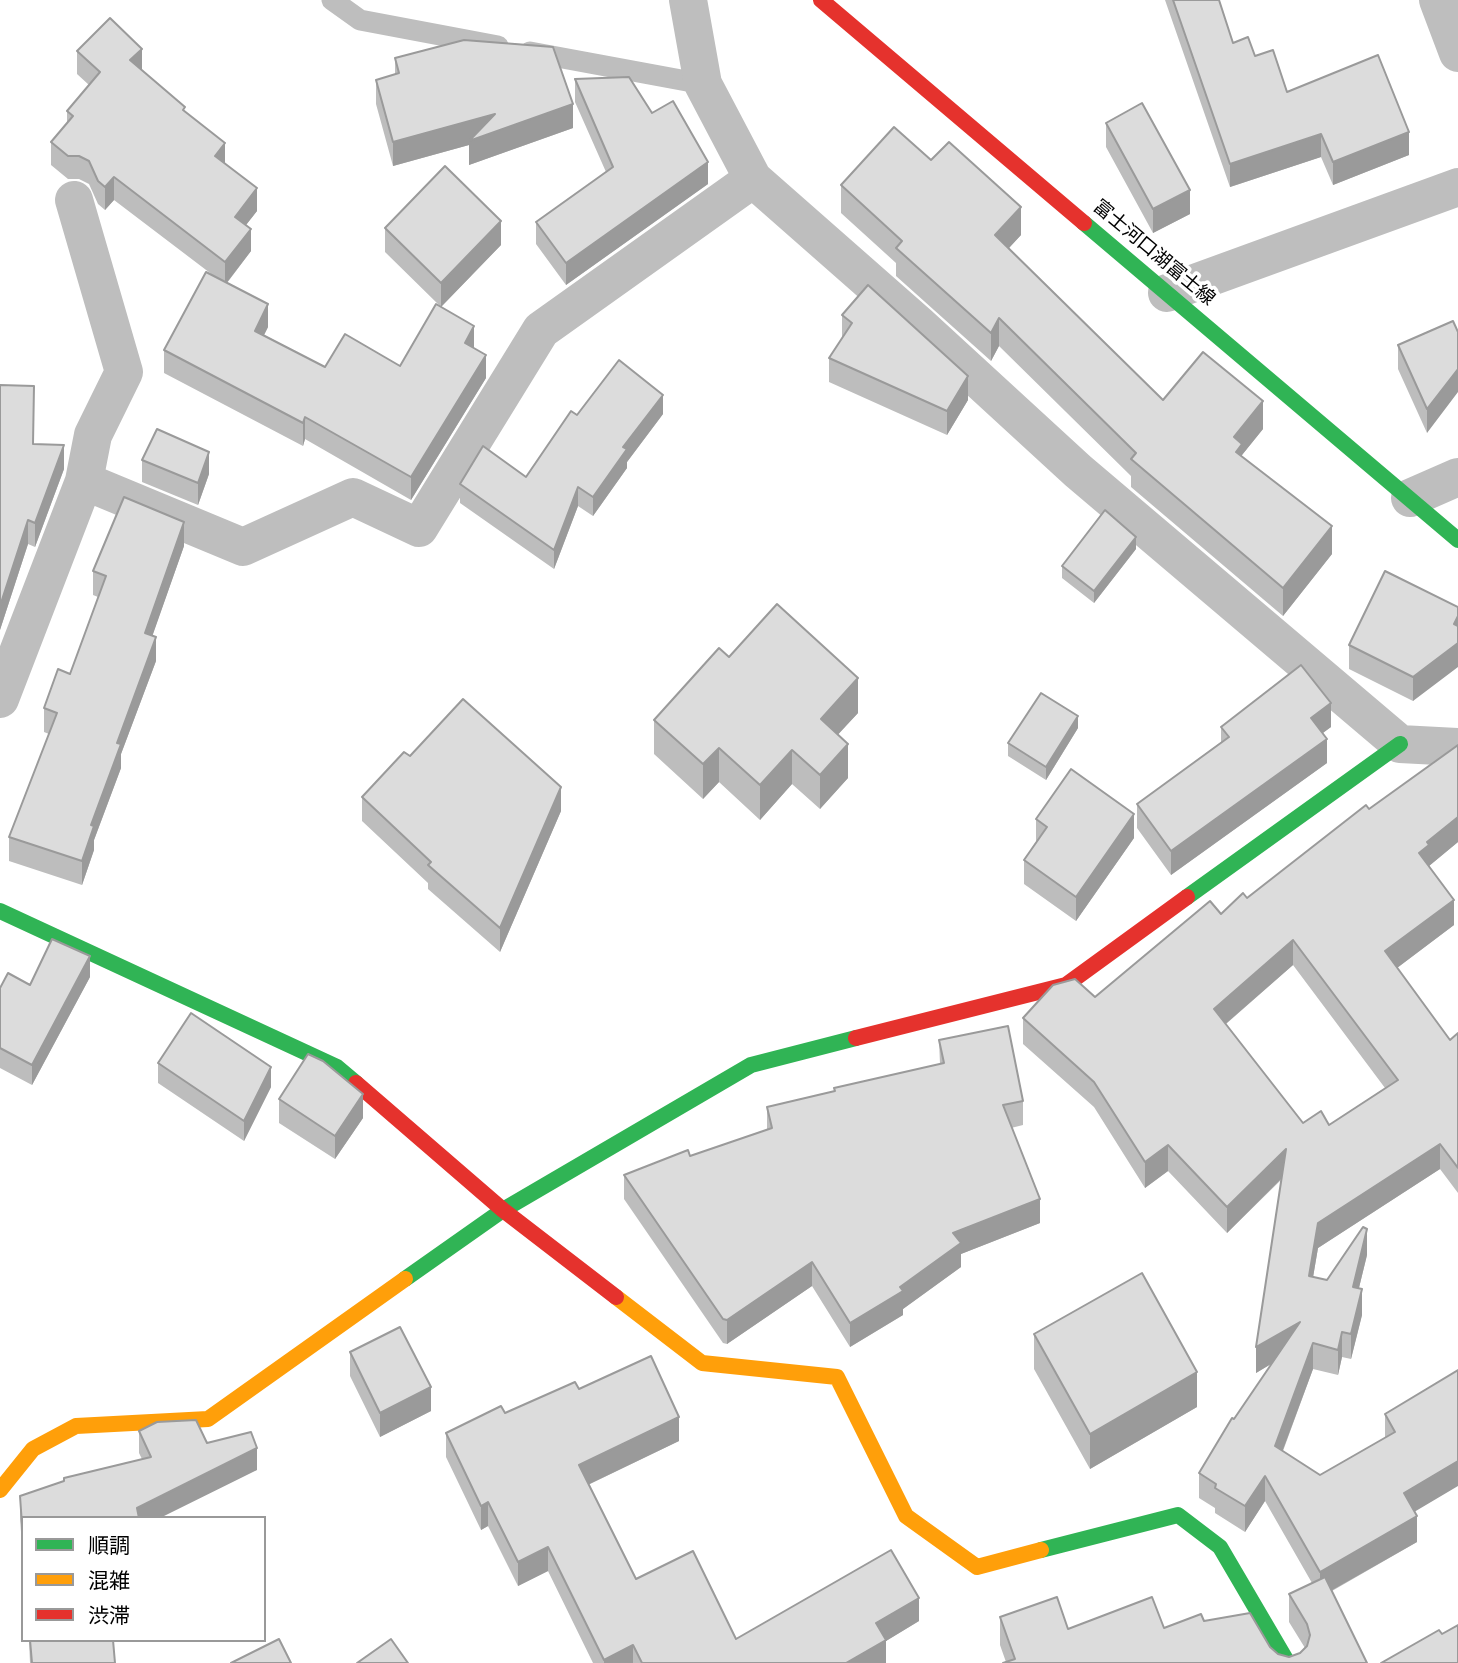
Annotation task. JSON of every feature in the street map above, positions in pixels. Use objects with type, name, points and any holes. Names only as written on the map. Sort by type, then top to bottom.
[{"type":"street","points":[[688,0],[703,84],[753,179],[919,325],[1078,471],[1400,744],[1458,747]]},
{"type":"street","name":"富士河口湖富士線","points":[[821,0],[1458,540]]},
{"type":"street","points":[[1438,0],[1458,53]]},
{"type":"street","points":[[84,481],[243,547],[353,498],[419,528],[541,330],[753,179]]},
{"type":"street","points":[[1167,293],[1458,187]]},
{"type":"street","points":[[0,699],[8,655],[84,481],[93,435],[124,372],[74,200]]},
{"type":"street","points":[[1410,498],[1458,477]]},
{"type":"street","points":[[0,1490],[33,1449],[76,1426],[208,1419],[503,1210],[751,1065],[1066,985],[1400,744]]},
{"type":"street","points":[[0,911],[337,1068],[503,1210],[702,1363],[837,1377],[906,1516],[977,1567],[1178,1515],[1220,1547],[1288,1663]]},
{"type":"lane","points":[[332,0],[360,20],[703,84]]},
{"type":"building","points":[[1173,0],[1219,0],[1233,43],[1248,37],[1255,56],[1273,50],[1287,92],[1378,55],[1409,132],[1333,162],[1321,134],[1230,164]]},
{"type":"building","points":[[110,18],[142,49],[130,60],[185,107],[183,110],[225,143],[215,156],[257,188],[235,217],[251,229],[225,262],[114,177],[105,187],[98,181],[89,161],[79,156],[68,156],[51,142],[73,116],[67,111],[100,72],[77,51]]},
{"type":"building","points":[[464,40],[553,47],[573,104],[469,141],[495,114],[393,142],[376,80],[399,73],[395,58]]},
{"type":"building","points":[[629,77],[652,113],[673,101],[708,162],[566,263],[536,222],[613,167],[575,79]]},
{"type":"building","points":[[1142,103],[1190,190],[1153,209],[1106,123]]},
{"type":"building","points":[[894,127],[931,160],[949,142],[1021,207],[995,235],[1163,400],[1203,352],[1263,401],[1234,437],[1242,444],[1236,452],[1332,526],[1283,588],[1131,459],[1136,453],[999,318],[991,333],[896,248],[902,241],[841,185]]},
{"type":"building","points":[[445,166],[501,221],[441,283],[385,228]]},
{"type":"building","points":[[206,272],[268,304],[255,331],[325,367],[345,334],[400,366],[436,304],[474,326],[465,343],[486,355],[411,477],[305,417],[303,423],[164,350]]},
{"type":"building","points":[[868,285],[968,376],[947,411],[829,358],[852,323],[842,315]]},
{"type":"building","points":[[1453,321],[1458,332],[1458,369],[1427,409],[1398,345]]},
{"type":"building","points":[[619,360],[663,395],[623,447],[627,449],[593,497],[578,487],[554,550],[460,484],[483,446],[526,477],[571,411],[577,415]]},
{"type":"building","points":[[0,385],[34,386],[33,444],[64,445],[35,523],[28,520],[0,606]]},
{"type":"building","points":[[157,429],[209,452],[198,483],[142,460]]},
{"type":"building","points":[[124,497],[184,522],[145,633],[156,637],[117,743],[121,744],[91,825],[94,826],[82,861],[9,837],[57,713],[44,708],[58,669],[70,674],[106,576],[93,571]]},
{"type":"building","points":[[1105,510],[1136,537],[1094,591],[1062,566]]},
{"type":"building","points":[[1385,571],[1458,607],[1454,624],[1458,626],[1458,643],[1413,677],[1349,645]]},
{"type":"building","points":[[777,604],[858,678],[821,719],[848,744],[820,775],[792,750],[760,785],[719,748],[703,764],[654,720],[719,648],[729,657]]},
{"type":"building","points":[[1301,665],[1331,703],[1311,718],[1327,739],[1171,851],[1137,804],[1229,737],[1221,727]]},
{"type":"building","points":[[1041,693],[1078,716],[1046,767],[1008,743]]},
{"type":"building","points":[[463,699],[561,787],[500,928],[428,865],[431,862],[362,797],[404,752],[410,756]]},
{"type":"building","points":[[1458,745],[1458,817],[1427,842],[1429,845],[1419,853],[1454,900],[1385,951],[1450,1040],[1458,1033],[1458,1168],[1440,1144],[1318,1223],[1309,1276],[1327,1280],[1363,1227],[1367,1229],[1353,1287],[1362,1289],[1351,1334],[1342,1332],[1338,1350],[1313,1343],[1275,1446],[1320,1475],[1395,1432],[1385,1414],[1458,1370],[1458,1461],[1404,1493],[1417,1516],[1320,1572],[1265,1476],[1245,1506],[1215,1488],[1216,1484],[1199,1473],[1232,1418],[1234,1419],[1300,1322],[1256,1347],[1286,1149],[1227,1207],[1168,1145],[1145,1162],[1094,1082],[1023,1018],[1053,985],[1075,979],[1095,997],[1210,901],[1221,914],[1243,893],[1247,898],[1366,805],[1369,809]],"holes":[[[1293,940],[1398,1080],[1329,1125],[1321,1111],[1303,1123],[1214,1009]]]},
{"type":"building","points":[[1071,769],[1134,814],[1076,897],[1024,860],[1047,827],[1036,819]]},
{"type":"building","points":[[52,939],[90,956],[32,1065],[0,1048],[0,988],[8,973],[30,985]]},
{"type":"building","points":[[191,1013],[271,1067],[244,1121],[158,1063]]},
{"type":"building","points":[[1008,1026],[1023,1101],[1003,1105],[1040,1199],[953,1233],[961,1243],[900,1287],[903,1291],[850,1323],[812,1262],[727,1320],[723,1319],[624,1175],[688,1150],[690,1156],[772,1128],[767,1107],[835,1091],[834,1088],[944,1063],[939,1040]]},
{"type":"building","points":[[308,1054],[323,1061],[363,1094],[335,1136],[279,1099]]},
{"type":"building","points":[[1142,1273],[1197,1372],[1090,1434],[1034,1334]]},
{"type":"building","points":[[400,1327],[431,1387],[380,1413],[350,1352]]},
{"type":"building","points":[[651,1356],[679,1417],[579,1465],[636,1579],[693,1551],[736,1639],[891,1550],[919,1598],[876,1623],[886,1640],[846,1663],[642,1663],[633,1645],[604,1660],[548,1547],[518,1562],[488,1502],[481,1506],[446,1433],[501,1406],[505,1413],[575,1382],[579,1389]]},
{"type":"building","points":[[196,1420],[207,1443],[251,1432],[257,1448],[137,1508],[139,1516],[21,1516],[20,1496],[64,1481],[64,1478],[151,1457],[139,1431],[157,1422]]},
{"type":"building","points":[[1325,1577],[1367,1663],[1003,1663],[1015,1659],[1000,1617],[1057,1597],[1068,1629],[1152,1597],[1164,1628],[1201,1614],[1204,1621],[1250,1613],[1270,1647],[1278,1654],[1289,1657],[1300,1653],[1307,1646],[1310,1635],[1307,1624],[1289,1594]]},
{"type":"building","points":[[1458,1625],[1458,1663],[1381,1663],[1439,1630],[1442,1634]]},
{"type":"building","points":[[279,1639],[291,1663],[231,1663]]},
{"type":"building","points":[[391,1639],[408,1663],[357,1663]]},
{"type":"building","points":[[30,1642],[113,1642],[115,1663],[32,1663]]},
{"type":"traffic: fast","points":[[1084,223],[1458,540]]},
{"type":"traffic: fast","points":[[1187,897],[1400,744]]},
{"type":"traffic: fast","points":[[0,911],[337,1067],[356,1083]]},
{"type":"traffic: fast","points":[[405,1279],[503,1210],[751,1065],[856,1038]]},
{"type":"traffic: fast","points":[[1041,1550],[1178,1515],[1220,1547],[1288,1663]]},
{"type":"traffic: slow","points":[[0,1490],[33,1449],[76,1426],[208,1419],[405,1279]]},
{"type":"traffic: slow","points":[[616,1297],[702,1363],[837,1377],[906,1516],[977,1567],[1041,1550]]},
{"type":"traffic: jam","points":[[821,0],[1084,223]]},
{"type":"traffic: jam","points":[[856,1038],[1066,985],[1187,897]]},
{"type":"traffic: jam","points":[[356,1083],[503,1210],[616,1297]]}]
